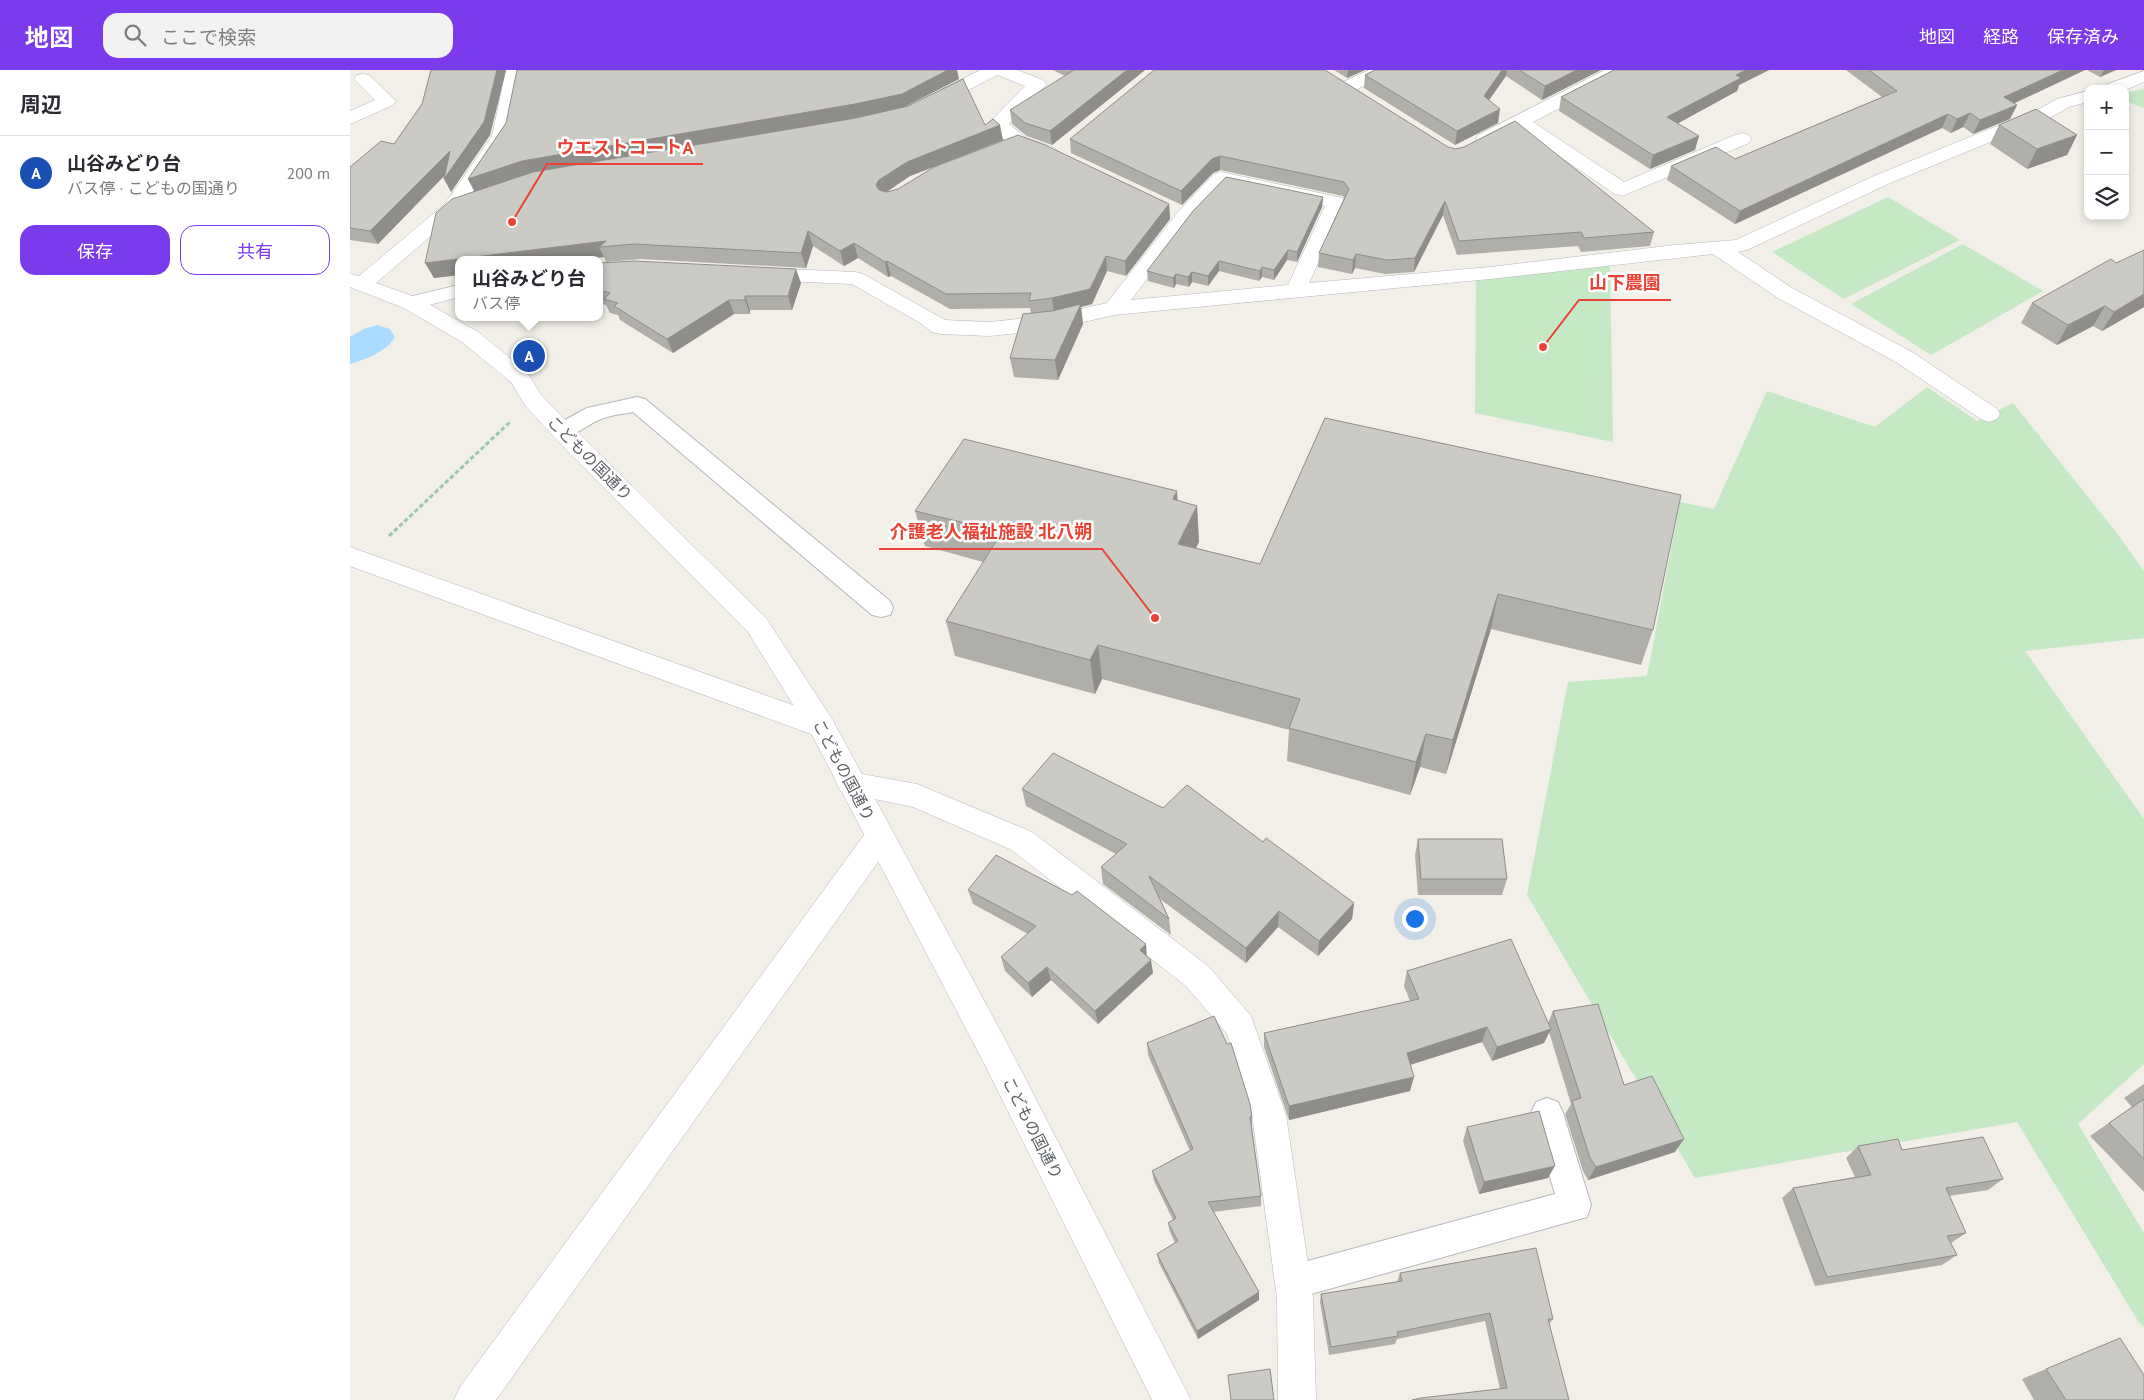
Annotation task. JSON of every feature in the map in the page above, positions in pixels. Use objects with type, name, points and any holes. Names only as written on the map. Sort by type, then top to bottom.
[{"type":"street","points":[[356,282],[452,208],[500,136],[515,70]]},
{"type":"street","points":[[919,109],[993,70]]},
{"type":"street","points":[[1001,70],[1037,84],[998,125],[1020,142],[1060,153]]},
{"type":"street","points":[[1363,98],[1340,83],[1383,70]]},
{"type":"street","points":[[1470,147],[1619,70]]},
{"type":"street","points":[[2121,85],[2144,76]]},
{"type":"street","points":[[350,118],[387,101],[364,79]]},
{"type":"street","points":[[747,273],[856,278],[930,319],[940,327],[990,329],[1054,322],[1114,308],[1490,273],[1675,251],[1740,246],[1881,180],[2045,113],[2063,103],[2084,97]]},
{"type":"street","points":[[1519,121],[1622,198],[1742,139]]},
{"type":"street","points":[[1001,150],[1020,142]]},
{"type":"street","points":[[1114,308],[1176,212],[1222,178],[1336,202],[1295,292]]},
{"type":"street","points":[[452,208],[480,199]]},
{"type":"street","points":[[1652,232],[1675,251]]},
{"type":"street","points":[[1719,248],[1785,293],[1904,357],[1990,414]]},
{"type":"street","name":"こどもの国通り","points":[[356,282],[411,303],[477,342],[519,377],[533,400],[562,431],[757,625],[822,727],[996,1054],[1172,1400]]},
{"type":"street","points":[[411,303],[455,292]]},
{"type":"street","points":[[356,558],[822,727]]},
{"type":"street","points":[[851,784],[917,796],[1022,841],[1197,976],[1240,1026],[1269,1115],[1295,1298],[1298,1400]]},
{"type":"street","points":[[473,1400],[880,836]]},
{"type":"lane","points":[[562,431],[595,413],[637,404],[881,608]]},
{"type":"lane","points":[[1293,1282],[1575,1205],[1548,1113]]},
{"type":"path","points":[[356,558],[533,400]]},
{"type":"green space","points":[[2144,89],[2144,108],[2129,102],[2129,92]]},
{"type":"green space","points":[[1888,197],[1960,240],[1844,299],[1772,252]]},
{"type":"green space","points":[[1963,244],[2043,291],[1931,355],[1851,304]]},
{"type":"green space","points":[[1610,264],[1613,442],[1475,413],[1476,281]]},
{"type":"green space","points":[[1927,387],[1977,421],[2013,403],[2116,532],[2144,571],[2144,638],[2025,651],[2144,819],[2144,1064],[2078,1124],[2144,1233],[2144,1327],[2138,1321],[2017,1122],[1695,1178],[1527,895],[1568,682],[1647,676],[1680,502],[1714,509],[1767,391],[1875,427]]},
{"type":"building","points":[[431,70],[497,70],[484,122],[444,179],[450,151],[370,231],[350,228],[350,167],[381,141],[394,144],[422,104]]},
{"type":"building","points":[[517,70],[948,70],[902,94],[855,104],[522,161],[468,179],[506,123]]},
{"type":"building","points":[[1074,70],[1127,70],[1050,131],[1025,123],[1010,110]]},
{"type":"building","points":[[1154,70],[1325,70],[1448,147],[1456,149],[1464,147],[1515,121],[1654,232],[1584,238],[1581,232],[1459,241],[1445,201],[1415,258],[1387,260],[1356,254],[1353,260],[1319,253],[1349,189],[1344,182],[1220,156],[1212,159],[1181,191],[1070,139]]},
{"type":"building","points":[[1375,70],[1502,70],[1484,96],[1500,109],[1457,131],[1365,75]]},
{"type":"building","points":[[1519,70],[1577,70],[1545,86]]},
{"type":"building","points":[[1614,70],[1746,70],[1736,75],[1741,78],[1667,117],[1699,136],[1653,155],[1561,97]]},
{"type":"building","points":[[1869,70],[2063,70],[2004,97],[2017,105],[1980,120],[1970,113],[1957,119],[1948,114],[1740,211],[1671,166],[1716,147],[1735,159],[1897,91]]},
{"type":"building","points":[[963,79],[985,125],[993,119],[1000,125],[907,162],[879,180],[876,185],[879,190],[887,192],[898,189],[934,167],[1018,135],[1045,145],[1169,204],[1125,261],[1106,256],[1090,289],[1029,301],[1031,293],[946,294],[887,261],[885,262],[854,243],[840,251],[808,231],[801,253],[634,244],[599,247],[606,241],[483,256],[455,256],[455,259],[425,263],[436,213],[452,199],[533,172],[856,118],[908,106]]},
{"type":"building","points":[[2036,109],[2077,135],[2037,149],[1999,125]]},
{"type":"building","points":[[1226,177],[1323,197],[1297,252],[1288,250],[1274,270],[1262,267],[1260,271],[1219,261],[1208,276],[1192,272],[1188,277],[1176,274],[1173,278],[1147,271],[1193,211]]},
{"type":"building","points":[[2144,250],[2144,294],[2114,312],[2105,306],[2068,325],[2032,303],[2111,259],[2116,263]]},
{"type":"building","points":[[634,261],[796,269],[788,296],[745,296],[745,300],[729,300],[667,339],[614,306],[618,303],[604,299],[610,293],[603,291],[603,263]]},
{"type":"building","points":[[1081,304],[1055,360],[1010,358],[1023,314],[1052,311]]},
{"type":"building","points":[[1325,418],[1681,495],[1653,630],[1498,594],[1453,740],[1426,734],[1416,762],[1289,728],[1300,699],[1098,645],[1090,660],[946,621],[1002,532],[915,511],[964,439],[1177,491],[1173,499],[1197,506],[1178,544],[1260,564]]},
{"type":"building","points":[[1053,753],[1163,808],[1187,785],[1263,842],[1266,838],[1354,903],[1319,941],[1279,911],[1246,948],[1149,876],[1169,919],[1101,867],[1127,844],[1022,789]]},
{"type":"building","points":[[1418,839],[1502,839],[1507,879],[1421,879]]},
{"type":"building","points":[[996,855],[1072,895],[1077,891],[1146,944],[1140,950],[1151,960],[1095,1011],[1047,967],[1028,983],[1001,957],[1036,926],[968,890]]},
{"type":"building","points":[[1511,939],[1551,1029],[1497,1047],[1487,1027],[1407,1053],[1414,1077],[1289,1106],[1264,1033],[1419,999],[1407,971]]},
{"type":"building","points":[[1598,1004],[1624,1085],[1652,1076],[1684,1139],[1596,1167],[1590,1158],[1572,1101],[1581,1098],[1553,1011]]},
{"type":"building","points":[[1214,1016],[1227,1044],[1231,1043],[1250,1104],[1252,1117],[1250,1117],[1261,1196],[1208,1202],[1259,1292],[1197,1331],[1157,1254],[1178,1241],[1168,1223],[1176,1218],[1152,1171],[1193,1149],[1147,1043]]},
{"type":"building","points":[[2144,1099],[2144,1159],[2109,1123]]},
{"type":"building","points":[[1539,1111],[1555,1166],[1484,1182],[1467,1127]]},
{"type":"building","points":[[1983,1137],[2003,1179],[1946,1188],[1966,1233],[1947,1236],[1957,1255],[1827,1277],[1793,1188],[1871,1175],[1858,1146],[1898,1139],[1902,1150]]},
{"type":"building","points":[[1536,1248],[1553,1319],[1548,1319],[1569,1400],[1412,1400],[1507,1388],[1490,1313],[1397,1332],[1398,1336],[1331,1347],[1321,1294],[1402,1281],[1400,1273]]},
{"type":"building","points":[[2120,1338],[2144,1375],[2144,1400],[2066,1400],[2046,1369]]},
{"type":"building","points":[[1270,1369],[1274,1400],[1231,1400],[1228,1375]]},
{"type":"waterway","points":[[350,352],[377,337]]},
{"type":"place","name":"ウエストコートA","points":[[512,222]]},
{"type":"place","name":"山下農園","points":[[1543,347]]},
{"type":"place","name":"山谷みどり台","points":[[529,356]]},
{"type":"place","name":"介護老人福祉施設 北八朔","points":[[1155,618]]}]
